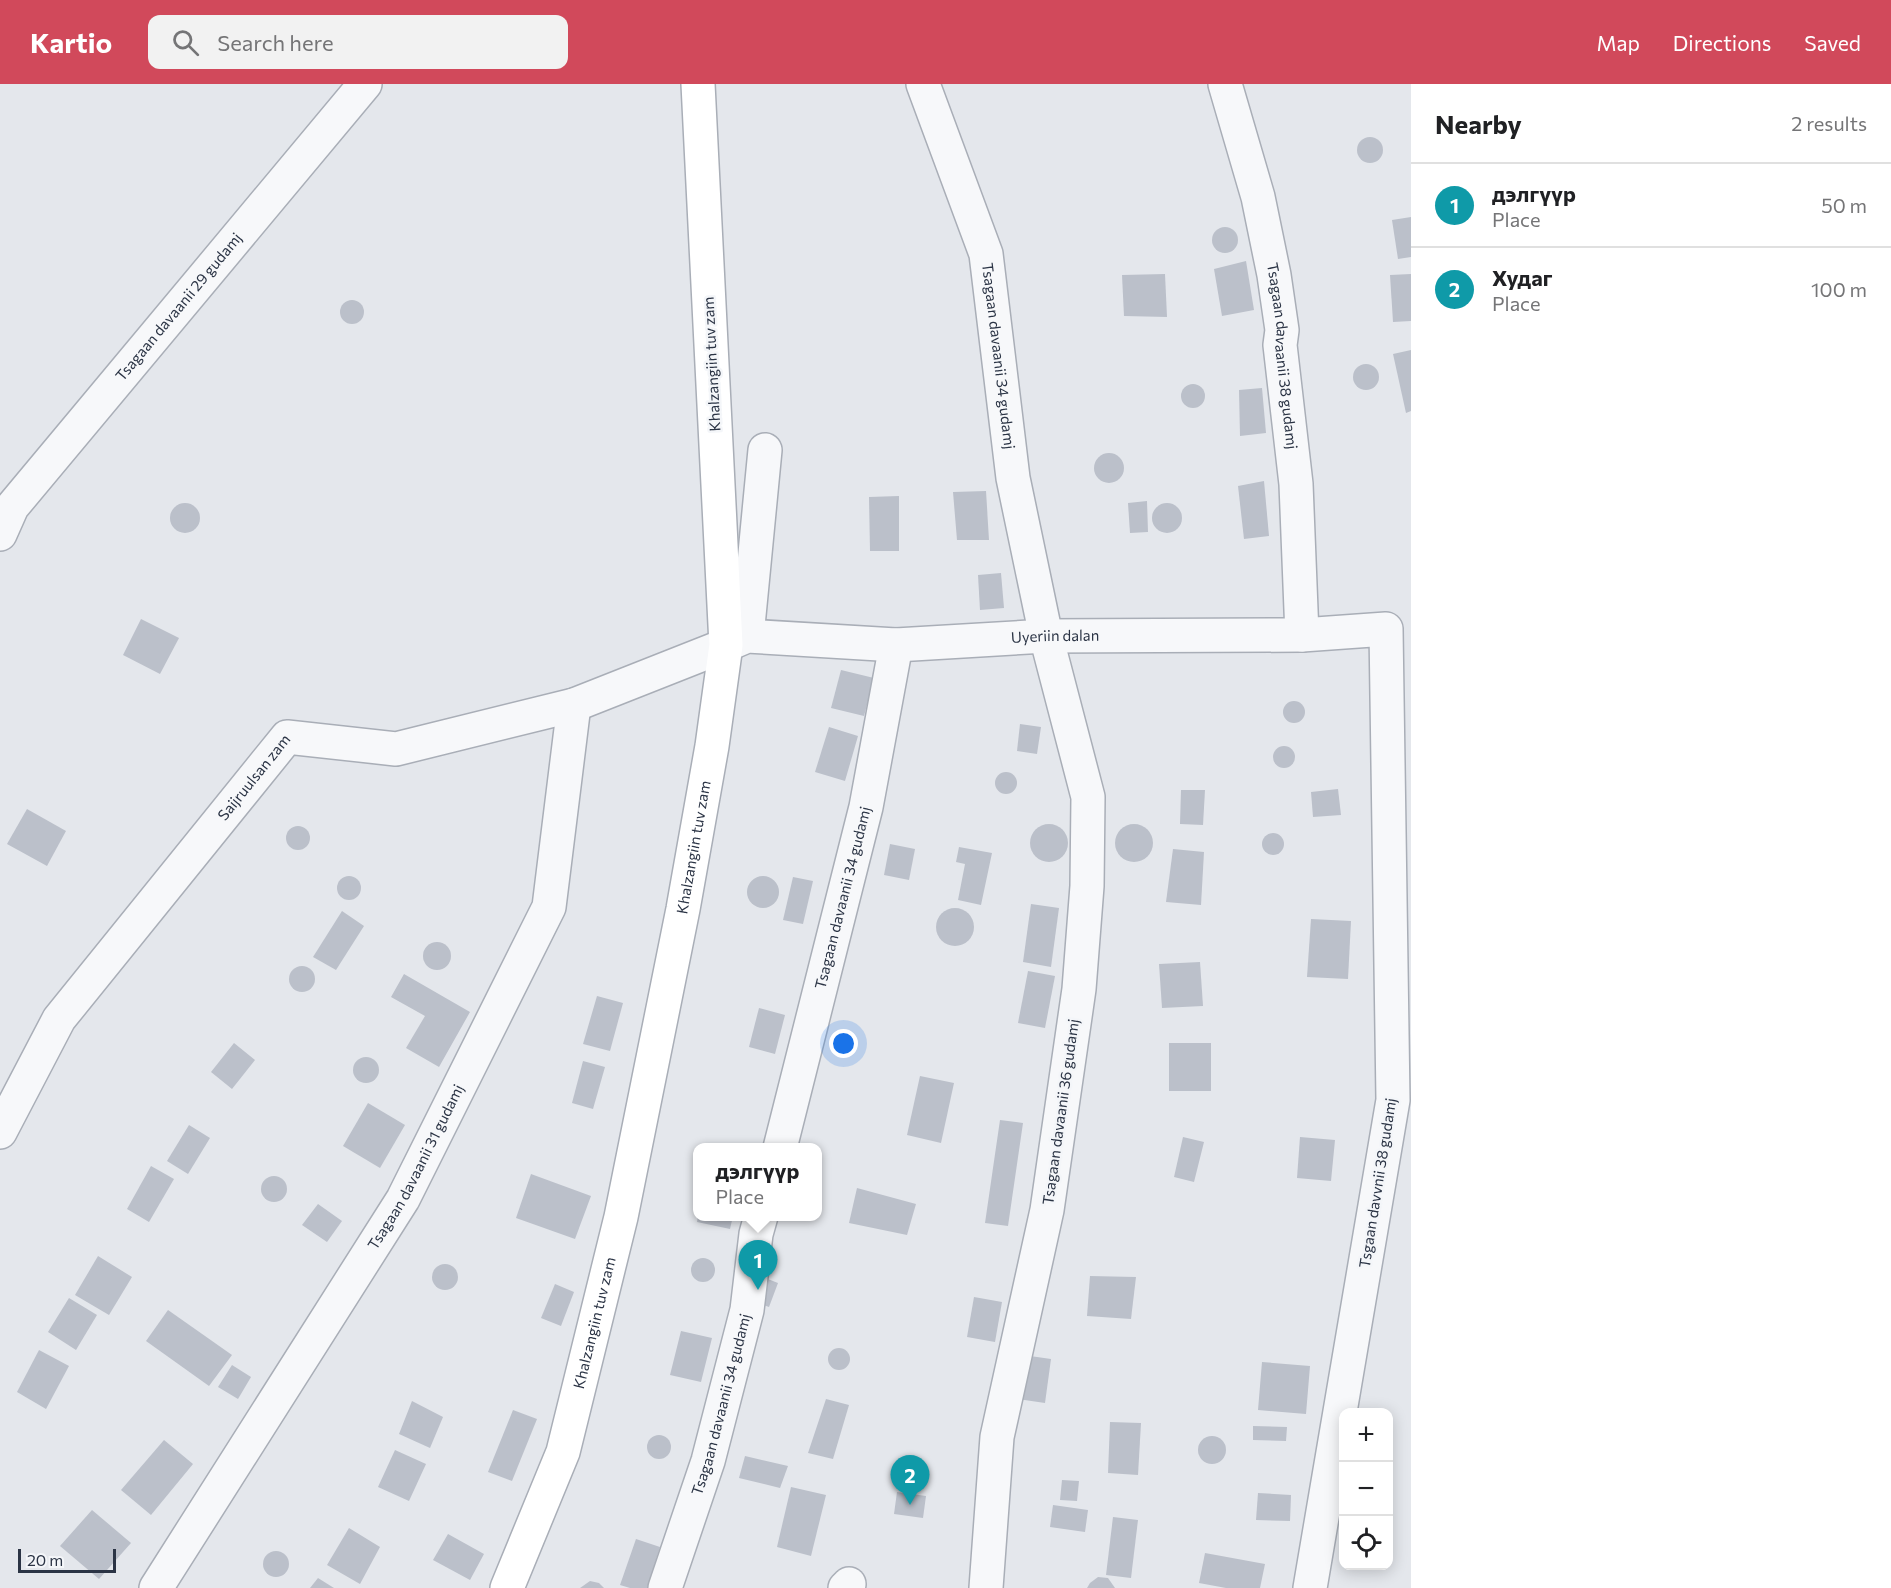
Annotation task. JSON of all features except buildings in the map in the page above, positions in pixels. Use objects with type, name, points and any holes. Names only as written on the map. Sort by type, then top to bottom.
[{"type":"street","name":"Tsagaan davaanii 29 gudamj","points":[[0,534],[12,507],[365,84]]},
{"type":"street","name":"Khalzangiin tuv zam","points":[[507,1588],[563,1452],[621,1217],[683,909],[712,746],[736,640],[698,84]]},
{"type":"street","name":"Tsagaan davaanii 34 gudamj","points":[[923,84],[986,254],[1013,478],[1046,636]]},
{"type":"street","name":"Tsagaan davaanii 38 gudamj","points":[[1225,84],[1258,197],[1274,275],[1282,330],[1280,345],[1296,484],[1302,635]]},
{"type":"street","points":[[736,640],[765,450]]},
{"type":"street","name":"Uyeriin dalan","points":[[736,640],[896,645],[1046,636],[1302,635],[1386,629]]},
{"type":"street","name":"Tsgaan davvnii 38 gudamj","points":[[1310,1588],[1393,1100],[1386,629]]},
{"type":"street","name":"Tsagaan davaanii 36 gudamj","points":[[986,1588],[997,1437],[1047,1209],[1079,989],[1087,886],[1088,797],[1046,636]]},
{"type":"street","name":"Saijruulsan zam","points":[[0,1132],[59,1019],[287,737],[396,749],[574,705],[736,640]]},
{"type":"street","name":"Tsagaan davaanii 34 gudamj","points":[[781,1143],[866,807],[896,645]]},
{"type":"street","name":"Tsagaan davaanii 31 gudamj","points":[[156,1588],[403,1199],[549,907],[574,705]]},
{"type":"street","name":"Tsagaan davaanii 34 gudamj","points":[[665,1588],[708,1461],[747,1310],[760,1221]]},
{"type":"place","name":"дэлгүүр","points":[[758,1290]]},
{"type":"place","name":"Худаг","points":[[910,1505]]}]
